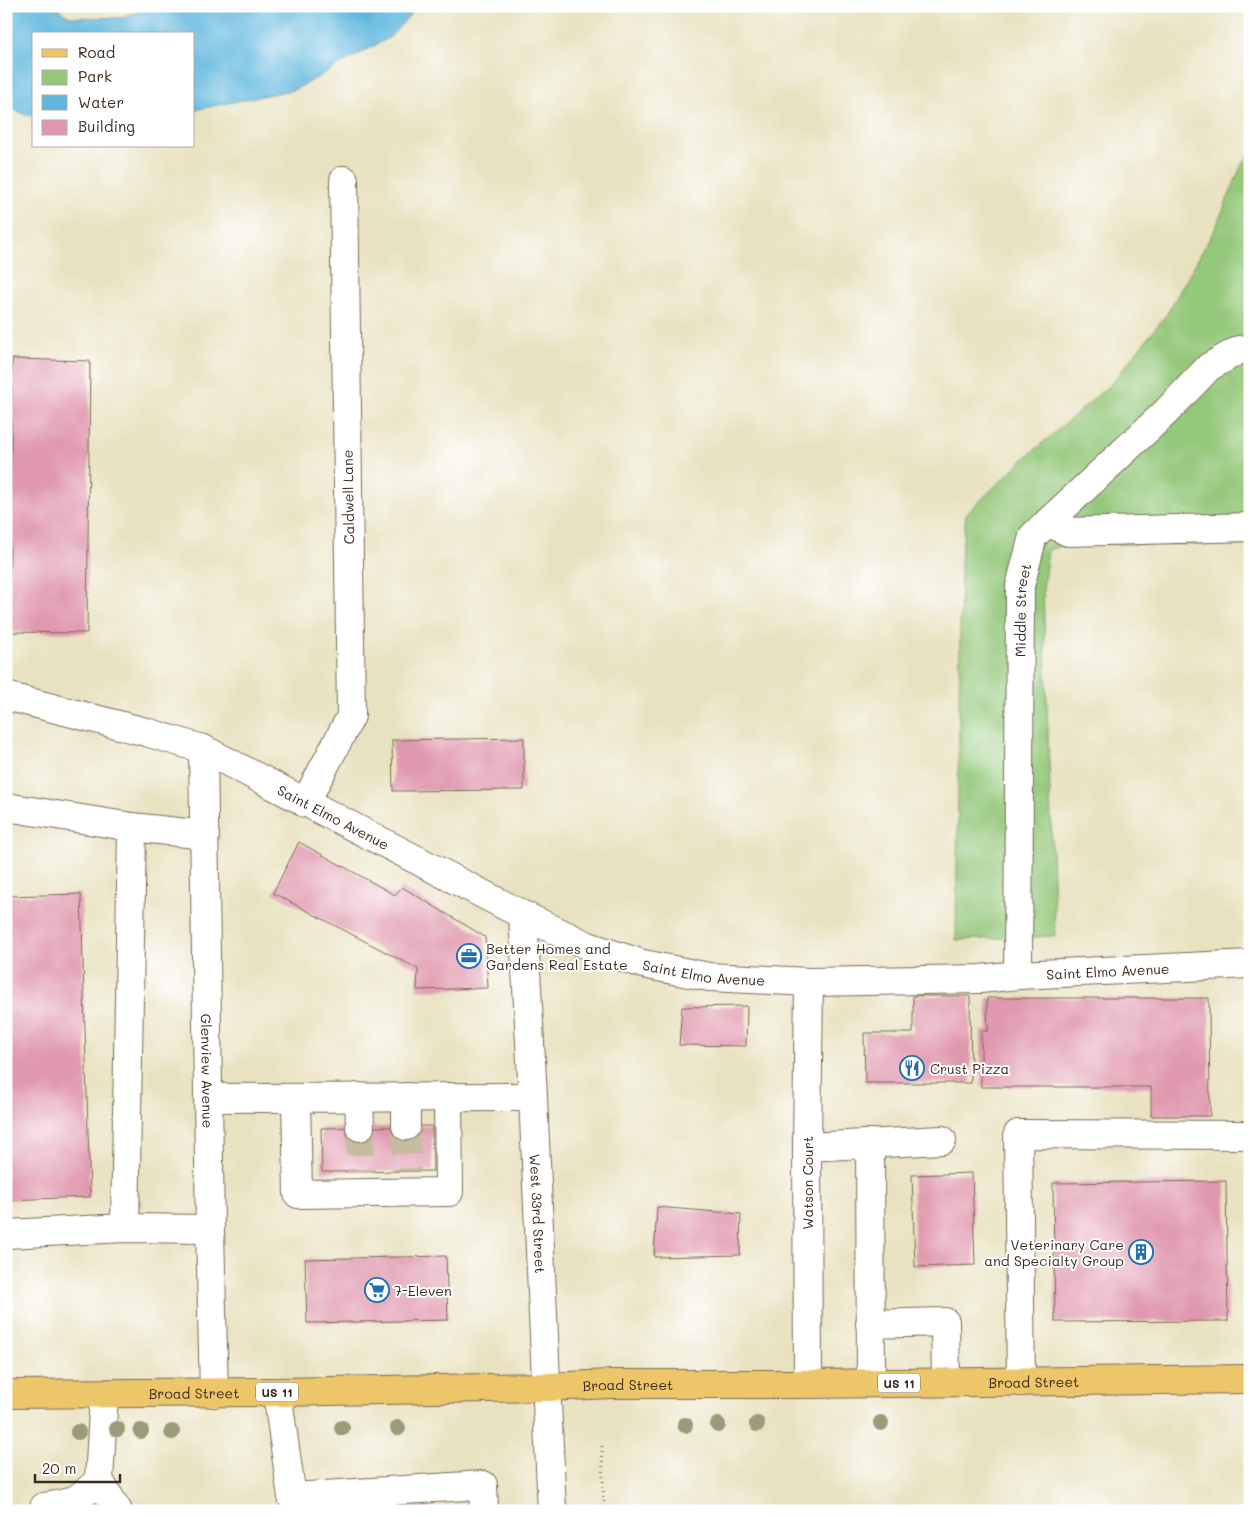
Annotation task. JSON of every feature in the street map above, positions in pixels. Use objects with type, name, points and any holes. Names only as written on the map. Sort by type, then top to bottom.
[{"type":"main road","name":"Broad Street","points":[[6,1394],[277,1392],[548,1387],[610,1384],[871,1384],[1250,1379]]},
{"type":"street","name":"Caldwell Lane","points":[[305,802],[351,716],[344,180]]},
{"type":"street","name":"Middle Street","points":[[1018,975],[1020,586],[1033,536],[1166,412],[1209,367],[1239,350],[1250,349]]},
{"type":"street","points":[[1048,522],[1068,532],[1250,527]]},
{"type":"street","name":"Saint Elmo Avenue","points":[[6,696],[146,732],[203,749],[523,915],[588,946],[643,964],[709,977],[809,982],[980,979],[1018,975],[1250,964]]},
{"type":"street","name":"Glenview Avenue","points":[[203,749],[214,1393]]},
{"type":"street","points":[[6,807],[132,827],[205,835]]},
{"type":"street","points":[[125,1228],[132,827]]},
{"type":"street","name":"West 33rd Street","points":[[523,915],[548,1387],[552,1511]]},
{"type":"street","name":"Watson Court","points":[[808,1384],[807,1147],[809,982]]},
{"type":"street","points":[[208,1098],[533,1096]]},
{"type":"street","points":[[406,1097],[406,1126]]},
{"type":"street","points":[[296,1098],[298,1194],[361,1182],[407,1182],[449,1192],[448,1097]]},
{"type":"street","points":[[360,1098],[360,1127]]},
{"type":"street","points":[[1020,1382],[1018,1134],[1250,1135]]},
{"type":"street","points":[[807,1147],[942,1140]]},
{"type":"street","points":[[870,1143],[871,1384]]},
{"type":"street","points":[[6,1234],[125,1228],[210,1229]]},
{"type":"street","points":[[870,1324],[945,1322],[946,1382]]},
{"type":"street","points":[[277,1392],[292,1497],[483,1485],[484,1511]]},
{"type":"street","points":[[104,1394],[99,1480],[118,1511]]},
{"type":"street","points":[[44,1510],[74,1502],[99,1480]]},
{"type":"path","points":[[602,1446],[604,1511]]},
{"type":"green space","points":[[1250,154],[1250,545],[1073,542],[1048,550],[1043,589],[1055,936],[956,940],[961,559],[966,514],[1024,459],[1111,384],[1167,314],[1216,227],[1242,164]]},
{"type":"water","points":[[6,6],[54,6],[70,17],[122,18],[154,6],[418,6],[390,37],[296,89],[195,110],[195,32],[32,32],[32,115],[26,115],[6,106]]},
{"type":"building","points":[[12,359],[90,361],[87,633],[9,632]]},
{"type":"building","points":[[524,738],[524,790],[393,791],[392,740]]},
{"type":"building","points":[[299,842],[395,895],[402,887],[485,937],[488,988],[417,990],[418,969],[273,893]]},
{"type":"building","points":[[81,894],[90,1197],[6,1200],[6,896]]},
{"type":"building","points":[[913,996],[970,996],[971,1083],[865,1083],[864,1033],[913,1033]]},
{"type":"building","points":[[987,998],[1209,998],[1210,1116],[1151,1116],[1151,1087],[981,1087],[981,1031],[988,1031]]},
{"type":"building","points":[[747,1006],[746,1046],[679,1045],[682,1007]]},
{"type":"building","points":[[432,1126],[433,1171],[322,1172],[321,1128]]},
{"type":"building","points":[[972,1173],[975,1265],[915,1267],[912,1175]]},
{"type":"building","name":"Veterinary Care and Specialty Group","points":[[1226,1181],[1228,1321],[1055,1322],[1053,1183]]},
{"type":"building","points":[[657,1207],[741,1214],[740,1255],[654,1257]]},
{"type":"building","name":"7-Eleven","points":[[446,1256],[448,1320],[307,1323],[305,1259]]},
{"type":"building","points":[[426,1506],[435,1511],[342,1510],[352,1507]]},
{"type":"tunnel","points":[[406,1126],[407,1171]]},
{"type":"tunnel","points":[[360,1127],[361,1172]]},
{"type":"place","name":"Better Homes and Gardens Real Estate","points":[[469,956]]},
{"type":"place","name":"Crust Pizza","points":[[912,1068]]},
{"type":"place","name":"Veterinary Care and Specialty Group","points":[[1141,1252]]},
{"type":"place","name":"7-Eleven","points":[[377,1290]]}]
